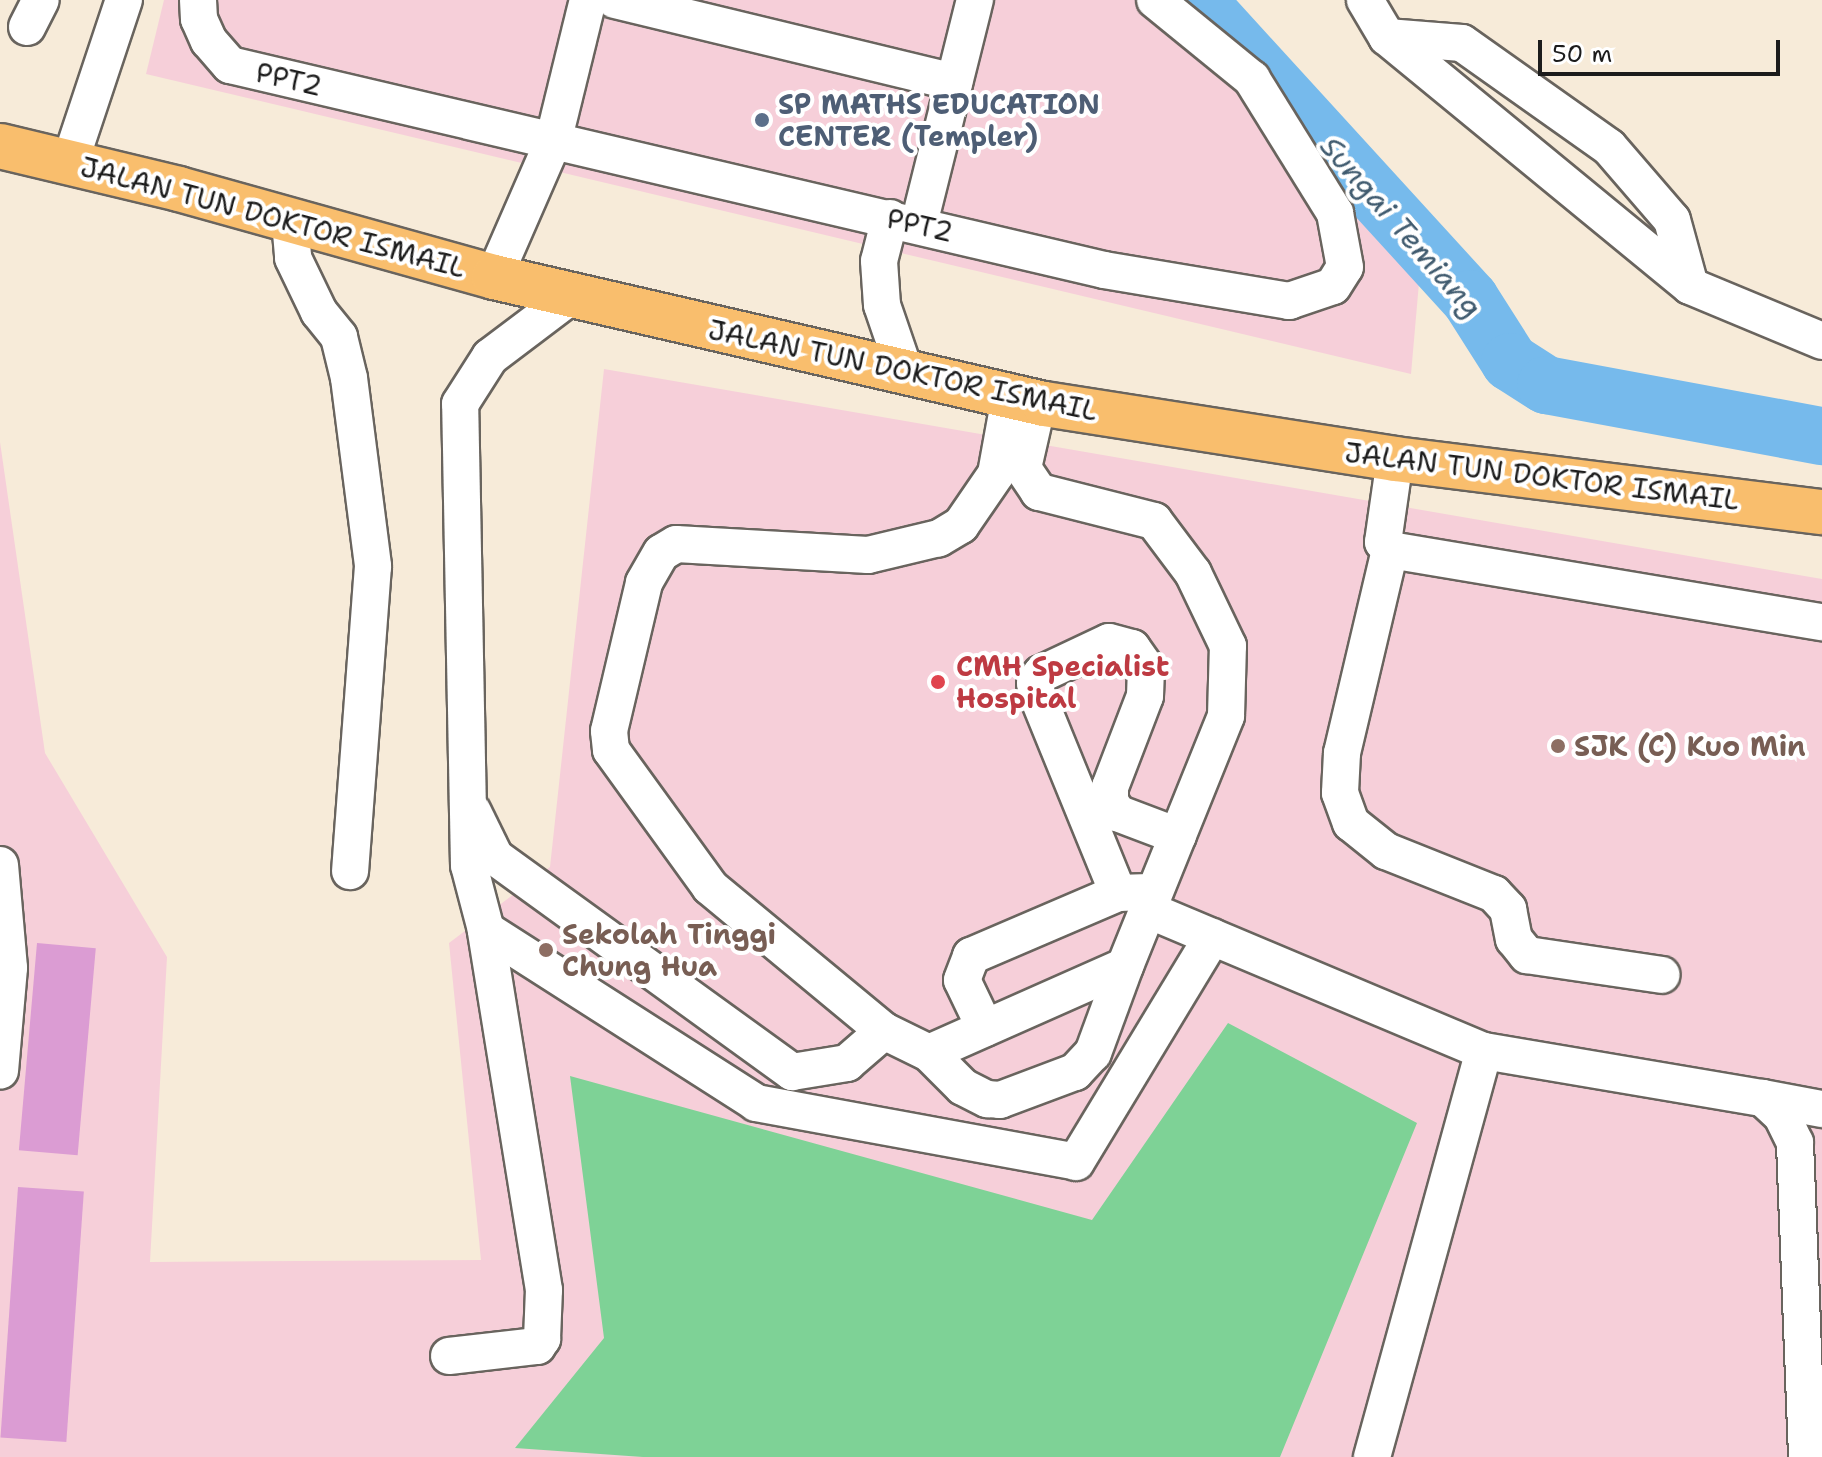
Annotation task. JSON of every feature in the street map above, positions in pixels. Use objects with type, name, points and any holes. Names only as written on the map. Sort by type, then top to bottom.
[{"type":"highway","name":"JALAN TUN DOKTOR ISMAIL","points":[[0,146],[70,162],[494,277],[1024,400],[1395,459],[1822,512]]},
{"type":"street","points":[[70,162],[124,0]]},
{"type":"street","name":"PPT2","points":[[198,0],[199,19],[209,41],[230,65],[1104,270],[1289,301],[1333,286],[1345,267],[1335,213],[1252,79],[1155,0]]},
{"type":"street","points":[[494,277],[553,142],[588,0]]},
{"type":"street","points":[[615,0],[954,82]]},
{"type":"street","points":[[906,375],[882,305],[879,261],[905,221],[954,82],[975,0]]},
{"type":"street","points":[[1365,0],[1387,37],[1690,286],[1822,341]]},
{"type":"street","points":[[1387,37],[1462,43],[1609,147],[1672,220],[1690,286]]},
{"type":"street","points":[[290,221],[293,258],[319,312],[339,337],[349,378],[373,566],[350,871]]},
{"type":"street","points":[[449,1356],[529,1350],[542,1339],[544,1290],[486,930],[469,865],[460,404],[490,357],[571,296]]},
{"type":"street","points":[[1024,400],[1023,468],[1039,492],[1154,521],[1193,573],[1228,646],[1226,716],[1093,1053],[1075,1072],[1000,1100],[987,1099],[963,1087],[929,1053],[884,1031],[710,887],[611,750],[609,731],[644,583],[661,553],[676,544],[868,555],[939,538],[961,525],[996,474],[1024,400]]},
{"type":"street","points":[[1395,459],[1383,542],[1390,550],[1822,622]]},
{"type":"street","points":[[1390,550],[1342,753],[1340,793],[1351,823],[1386,851],[1494,894],[1508,909],[1514,939],[1527,955],[1662,975]]},
{"type":"street","points":[[1118,893],[1037,695],[1035,683],[1041,674],[1109,642],[1132,648],[1146,668],[1145,696],[1110,787],[1110,801],[1117,813],[1178,836]]},
{"type":"street","points":[[468,804],[495,857],[792,1072],[847,1063],[884,1031]]},
{"type":"street","points":[[0,865],[9,968],[0,1071]]},
{"type":"street","points":[[985,1028],[962,980],[971,956],[1118,893],[1152,901],[1212,937],[1484,1051],[1822,1109]]},
{"type":"street","points":[[486,930],[756,1103],[1076,1162],[1212,937]]},
{"type":"street","points":[[929,1053],[1125,966]]},
{"type":"street","points":[[1372,1457],[1484,1051]]},
{"type":"street","points":[[1763,1098],[1782,1116],[1795,1143],[1807,1457]]},
{"type":"shaded area","points":[[164,0],[1206,0],[1291,73],[1421,260],[1411,374],[146,74]]},
{"type":"shaded area","points":[[604,369],[1822,579],[1822,1457],[0,1457],[0,442],[45,753],[167,957],[150,1262],[481,1260],[449,943],[550,867]]},
{"type":"green space","points":[[1228,1023],[1417,1123],[1280,1457],[643,1457],[515,1448],[604,1338],[570,1076],[1092,1220]]},
{"type":"building","points":[[37,943],[96,948],[78,1155],[19,1150]]},
{"type":"building","points":[[18,1187],[84,1192],[66,1442],[0,1437]]},
{"type":"waterway","name":"Sungai Temiang","points":[[1197,0],[1470,299],[1510,362],[1546,385],[1822,436]]},
{"type":"place","name":"SP MATHS EDUCATION CENTER (Templer)","points":[[762,120]]},
{"type":"place","name":"CMH Specialist Hospital","points":[[938,682]]},
{"type":"place","name":"SJK (C) Kuo Min","points":[[1558,746]]},
{"type":"place","name":"Sekolah Tinggi Chung Hua","points":[[546,950]]}]
